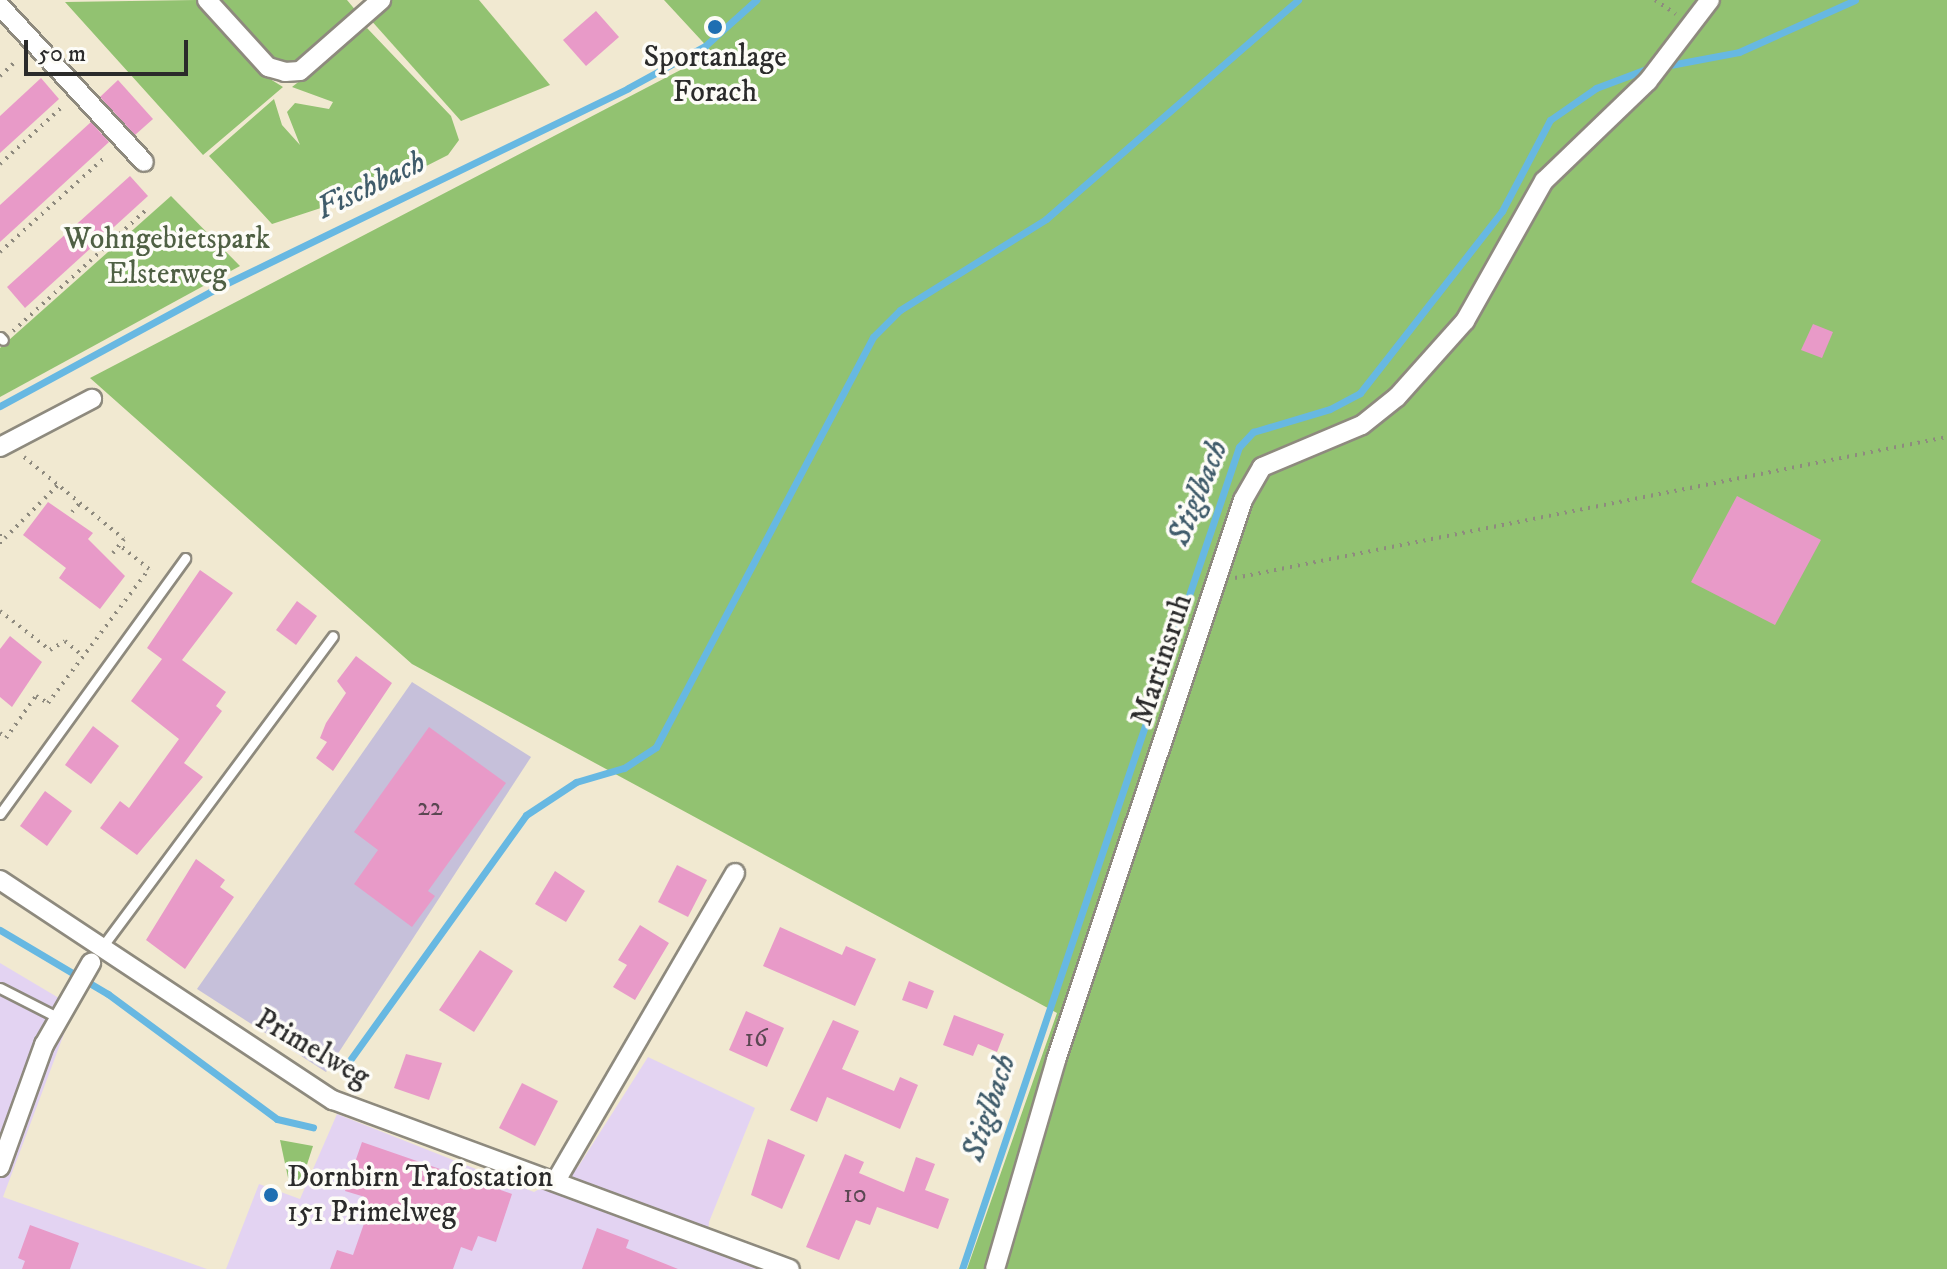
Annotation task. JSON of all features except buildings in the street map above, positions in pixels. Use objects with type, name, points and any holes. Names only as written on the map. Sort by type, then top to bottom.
[{"type":"street","points":[[207,0],[268,67],[285,72],[300,71],[381,0]]},
{"type":"street","name":"Martinsruh","points":[[995,1269],[1056,1060],[1219,580],[1262,467],[1362,425],[1397,397],[1465,321],[1544,181],[1648,81],[1672,54],[1710,0]]},
{"type":"street","points":[[0,6],[144,162]]},
{"type":"street","points":[[4,445],[92,399]]},
{"type":"street","points":[[557,1179],[735,873]]},
{"type":"street","name":"Primelweg","points":[[0,880],[333,1100],[557,1179],[790,1269]]},
{"type":"street","points":[[0,1167],[57,1017],[68,995],[91,963]]},
{"type":"lane","points":[[0,814],[185,558]]},
{"type":"lane","points":[[91,963],[333,636]]},
{"type":"lane","points":[[0,988],[57,1017]]},
{"type":"path","points":[[0,76],[16,61]]},
{"type":"path","points":[[0,164],[63,106]]},
{"type":"path","points":[[0,252],[104,158]]},
{"type":"path","points":[[2,339],[147,209]]},
{"type":"path","points":[[1219,580],[1947,437]]},
{"type":"path","points":[[4,445],[124,539],[113,553]]},
{"type":"path","points":[[0,544],[2,536],[58,485]]},
{"type":"path","points":[[72,512],[80,503]]},
{"type":"path","points":[[0,733],[6,738],[36,696],[48,703],[149,569],[119,545]]},
{"type":"path","points":[[0,611],[50,650],[65,641],[83,656]]},
{"type":"shaded area","points":[[412,682],[531,757],[326,1072],[197,989]]},
{"type":"shaded area","points":[[0,963],[74,1007],[3,1197],[207,1269],[0,1269]]},
{"type":"shaded area","points":[[648,1057],[755,1108],[709,1222],[707,1246],[766,1269],[226,1269],[259,1184],[300,1199],[337,1114],[534,1192],[578,1167]]},
{"type":"green space","points":[[196,0],[262,74],[283,87],[203,155],[65,2]]},
{"type":"green space","points":[[215,0],[347,0],[357,12],[300,63],[279,63]]},
{"type":"green space","points":[[391,0],[479,0],[550,85],[461,121],[369,18]]},
{"type":"green space","points":[[664,0],[1947,0],[1947,1269],[967,1269],[1057,1013],[412,664],[90,378],[713,53]]},
{"type":"green space","points":[[367,28],[451,116],[459,140],[448,155],[385,187],[272,224],[209,156],[274,99],[282,125],[300,145],[287,112],[295,103],[329,109],[333,102],[292,87]]},
{"type":"green space","name":"Wohngebietspark Elsterweg","points":[[171,196],[240,266],[0,397],[0,348]]},
{"type":"green space","points":[[280,1140],[313,1146],[301,1183],[290,1187]]},
{"type":"waterway","name":"Fischbach","points":[[0,406],[217,288],[628,88],[705,46],[756,0]]},
{"type":"waterway","points":[[345,1067],[526,815],[576,782],[624,768],[656,747],[873,337],[900,310],[1046,219],[1298,0]]},
{"type":"waterway","name":"Stiglbach","points":[[1665,66],[1739,52],[1855,0]]},
{"type":"waterway","name":"Stiglbach","points":[[962,1269],[1239,447],[1253,432],[1330,409],[1360,393],[1502,211],[1550,120],[1596,88],[1652,67]]},
{"type":"waterway","points":[[0,930],[108,994],[277,1119],[313,1127]]},
{"type":"place","name":"Sportanlage Forach","points":[[715,27]]},
{"type":"place","name":"Dornbirn Trafostation 151 Primelweg","points":[[271,1195]]}]
